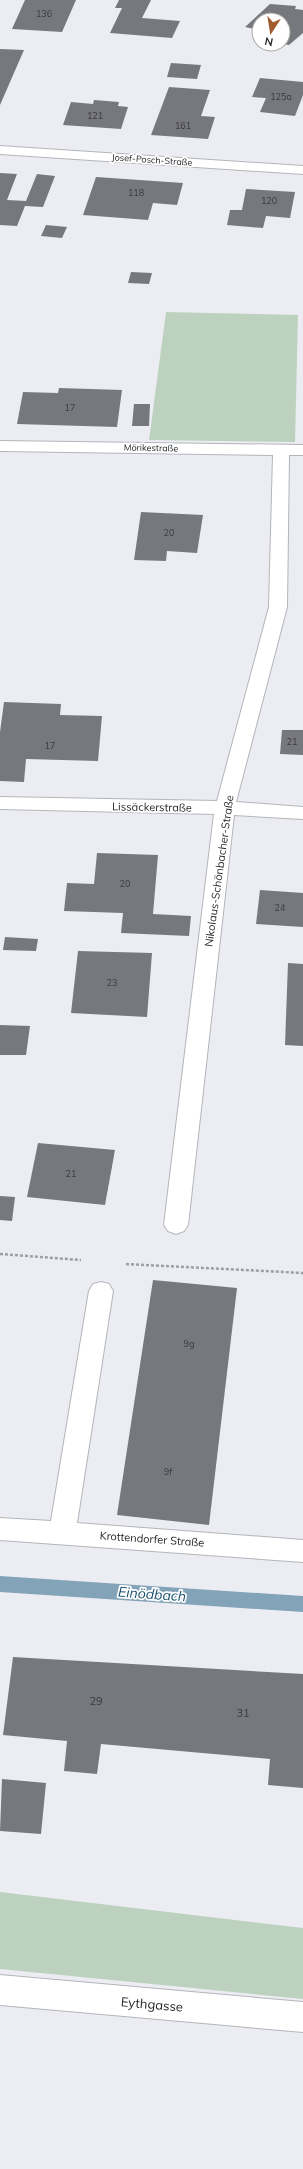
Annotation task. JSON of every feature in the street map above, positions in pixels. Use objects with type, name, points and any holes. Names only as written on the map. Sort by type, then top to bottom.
[{"type":"street","name":"Josef-Posch-Straße","points":[[0,150],[303,170]]},
{"type":"street","name":"Mörikestraße","points":[[0,446],[303,450]]},
{"type":"street","name":"Nikolaus-Schönbacher-Straße","points":[[176,1225],[225,808],[278,607],[281,450]]},
{"type":"street","name":"Lissäckerstraße","points":[[0,803],[225,808],[303,813]]},
{"type":"street","points":[[62,1533],[101,1291]]},
{"type":"street","name":"Krottendorfer Straße","points":[[0,1529],[303,1550]]},
{"type":"street","name":"Eythgasse","points":[[0,1990],[303,2017]]},
{"type":"path","points":[[0,1254],[86,1261]]},
{"type":"path","points":[[118,1263],[303,1273]]},
{"type":"green space","points":[[166,312],[298,315],[295,442],[149,440]]},
{"type":"green space","points":[[0,1892],[303,1928],[303,1999],[0,1969]]},
{"type":"building","points":[[25,0],[76,0],[62,32],[12,29]]},
{"type":"building","points":[[119,0],[151,0],[142,18],[180,21],[172,38],[110,33],[122,8],[115,8]]},
{"type":"building","points":[[270,4],[296,6],[295,9],[303,10],[303,33],[291,43],[291,12],[261,12]]},
{"type":"building","points":[[251,21],[251,28],[245,27]]},
{"type":"building","points":[[0,49],[24,50],[0,105]]},
{"type":"building","points":[[171,63],[201,65],[197,79],[167,77]]},
{"type":"building","points":[[260,78],[303,82],[303,95],[295,116],[260,112],[266,98],[252,97]]},
{"type":"building","points":[[169,87],[210,90],[201,116],[215,117],[208,139],[151,135]]},
{"type":"building","points":[[94,100],[119,102],[118,106],[128,107],[121,129],[63,125],[71,102],[93,104]]},
{"type":"building","points":[[0,173],[17,174],[7,200],[26,201],[37,174],[55,176],[43,207],[25,206],[17,226],[0,225]]},
{"type":"building","points":[[96,177],[183,183],[177,205],[153,203],[148,220],[83,215]]},
{"type":"building","points":[[246,189],[295,192],[290,218],[266,216],[263,228],[227,225],[230,210],[242,210]]},
{"type":"building","points":[[46,225],[67,227],[62,238],[41,236]]},
{"type":"building","points":[[131,272],[152,273],[149,284],[128,283]]},
{"type":"building","points":[[59,388],[122,390],[117,427],[17,424],[23,392],[58,393]]},
{"type":"building","points":[[134,404],[150,404],[149,426],[132,426]]},
{"type":"building","points":[[141,512],[203,515],[197,553],[167,551],[166,561],[134,560]]},
{"type":"building","points":[[4,702],[61,704],[60,715],[102,716],[98,761],[26,759],[24,782],[0,781],[0,732]]},
{"type":"building","points":[[282,730],[303,730],[303,755],[280,754]]},
{"type":"building","points":[[97,853],[158,855],[153,914],[191,916],[189,936],[121,933],[123,913],[64,911],[67,883],[94,884]]},
{"type":"building","points":[[260,890],[303,893],[303,927],[256,924]]},
{"type":"building","points":[[5,937],[38,939],[36,951],[3,950]]},
{"type":"building","points":[[78,951],[152,953],[147,1017],[71,1013]]},
{"type":"building","points":[[288,963],[303,964],[303,1046],[285,1045]]},
{"type":"building","points":[[0,1025],[30,1026],[26,1055],[0,1055]]},
{"type":"building","points":[[38,1143],[115,1150],[105,1205],[27,1197]]},
{"type":"building","points":[[0,1196],[15,1197],[12,1221],[0,1220]]},
{"type":"building","points":[[153,1280],[237,1288],[209,1525],[117,1515]]},
{"type":"building","points":[[13,1657],[303,1674],[303,1788],[268,1785],[270,1759],[101,1744],[97,1774],[64,1771],[67,1741],[3,1735]]},
{"type":"building","points":[[2,1779],[46,1783],[41,1834],[0,1831]]},
{"type":"waterway","name":"Einödbach","points":[[0,1584],[303,1604]]}]
